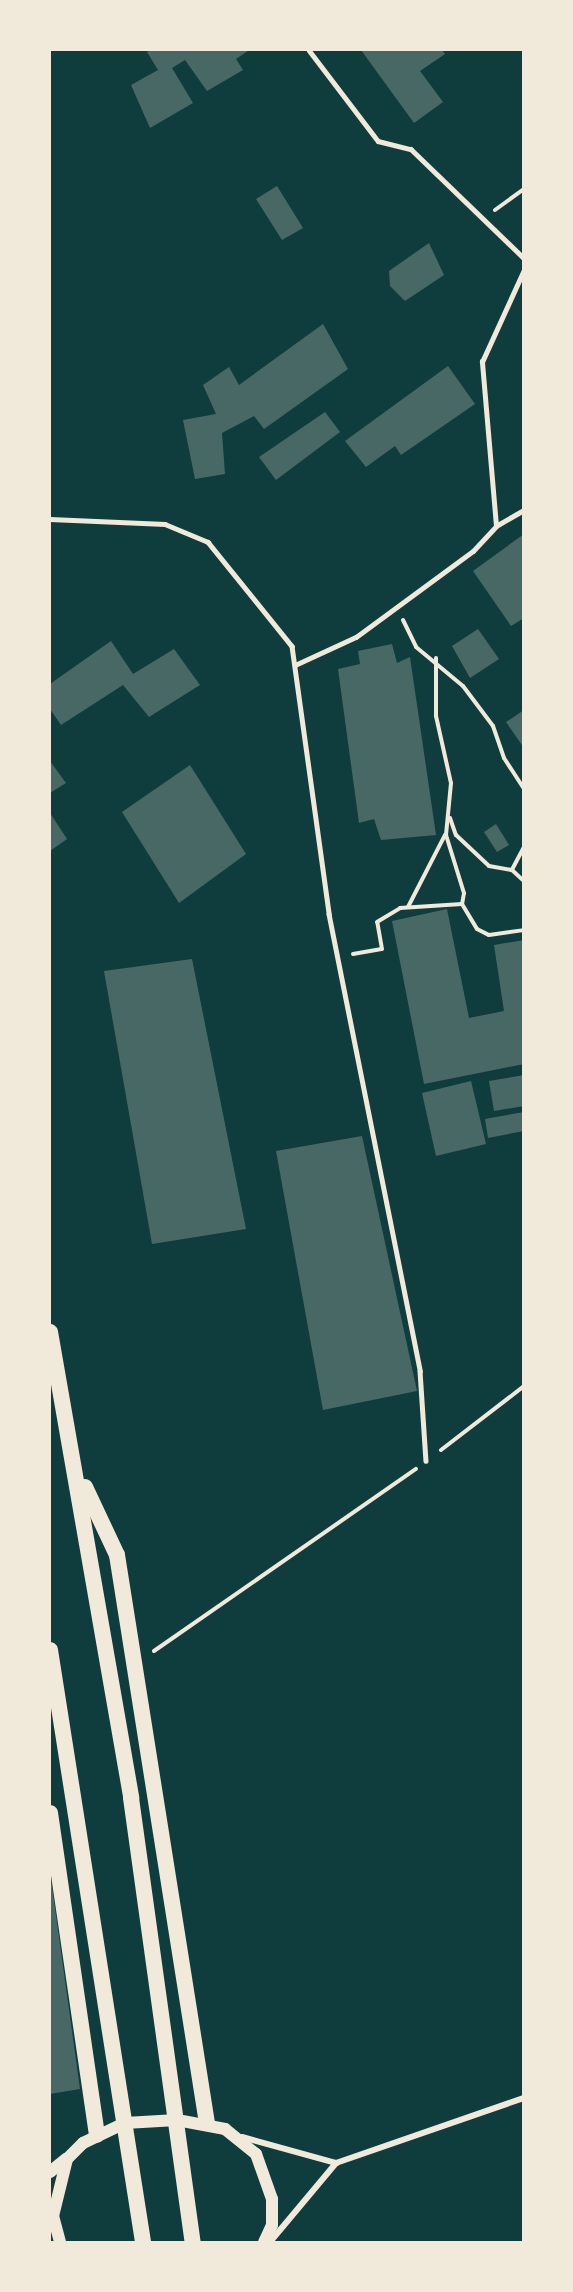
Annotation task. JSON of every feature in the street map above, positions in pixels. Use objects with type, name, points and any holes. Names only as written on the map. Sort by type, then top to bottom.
[{"type":"highway","points":[[50,1332],[74,1462],[143,1889],[193,2242]]},
{"type":"highway","points":[[74,1462],[117,1555],[207,2123]]},
{"type":"highway","points":[[50,1650],[93,1901],[143,2242]]},
{"type":"highway","points":[[50,1813],[97,2135]]},
{"type":"main road","points":[[51,2169],[97,2135],[124,2123],[207,2123],[242,2138],[256,2154],[272,2199],[272,2225],[264,2242]]},
{"type":"main road","points":[[60,2242],[53,2216],[67,2158]]},
{"type":"street","points":[[270,2242],[336,2163],[524,2098]]},
{"type":"street","points":[[242,2138],[336,2163]]},
{"type":"lane","points":[[309,50],[378,141],[411,149],[524,258]]},
{"type":"lane","points":[[496,526],[482,362],[524,270]]},
{"type":"lane","points":[[295,665],[356,637],[474,551],[496,526],[524,510]]},
{"type":"lane","points":[[50,519],[165,524],[208,542],[292,646],[329,914],[340,957],[420,1371],[426,1461]]},
{"type":"path","points":[[481,219],[524,189]]},
{"type":"path","points":[[398,607],[416,647],[436,658],[493,726],[504,758],[524,789]]},
{"type":"path","points":[[408,907],[446,835],[450,817],[451,783],[436,716],[436,658]]},
{"type":"path","points":[[450,817],[456,835],[482,860],[512,870],[524,881]]},
{"type":"path","points":[[446,835],[464,893],[462,904],[477,929],[489,935],[524,930]]},
{"type":"path","points":[[512,870],[524,847]]},
{"type":"path","points":[[340,957],[382,949],[377,922],[384,914],[408,907],[462,904]]},
{"type":"path","points":[[149,1655],[426,1461],[524,1386]]},
{"type":"building","points":[[152,50],[249,50],[236,59],[243,70],[207,91],[185,60],[172,68],[193,103],[150,128],[131,85],[158,70],[147,52]]},
{"type":"building","points":[[361,50],[442,50],[445,54],[420,71],[443,102],[414,123]]},
{"type":"building","points":[[277,186],[303,228],[282,240],[256,199]]},
{"type":"building","points":[[429,243],[444,275],[405,301],[390,286],[389,271]]},
{"type":"building","points":[[323,324],[348,369],[264,429],[254,416],[222,433],[225,474],[195,479],[183,420],[216,414],[203,385],[229,367],[239,385]]},
{"type":"building","points":[[448,366],[475,404],[401,455],[395,446],[366,467],[345,441]]},
{"type":"building","points":[[325,412],[340,432],[276,480],[259,457]]},
{"type":"building","points":[[524,534],[524,618],[511,626],[473,571]]},
{"type":"building","points":[[478,629],[499,659],[470,678],[452,646]]},
{"type":"building","points":[[111,641],[133,674],[174,649],[200,685],[149,717],[123,685],[61,725],[50,709],[50,684]]},
{"type":"building","points":[[392,644],[397,663],[410,657],[436,835],[381,840],[374,819],[359,823],[338,669],[360,664],[358,651]]},
{"type":"building","points":[[524,710],[524,748],[506,722]]},
{"type":"building","points":[[50,761],[66,783],[50,793]]},
{"type":"building","points":[[190,765],[246,854],[179,903],[122,812]]},
{"type":"building","points":[[50,813],[67,839],[50,851]]},
{"type":"building","points":[[496,824],[509,845],[497,852],[484,832]]},
{"type":"building","points":[[447,909],[469,1018],[504,1011],[494,945],[524,940],[524,1064],[424,1084],[392,921]]},
{"type":"building","points":[[192,959],[246,1229],[152,1244],[104,971]]},
{"type":"building","points":[[524,1075],[524,1106],[494,1111],[489,1081]]},
{"type":"building","points":[[471,1081],[486,1144],[436,1156],[422,1093]]},
{"type":"building","points":[[524,1112],[524,1131],[488,1138],[485,1119]]},
{"type":"building","points":[[362,1136],[417,1391],[323,1410],[276,1151]]},
{"type":"building","points":[[50,1872],[80,2089],[50,2094]]}]
